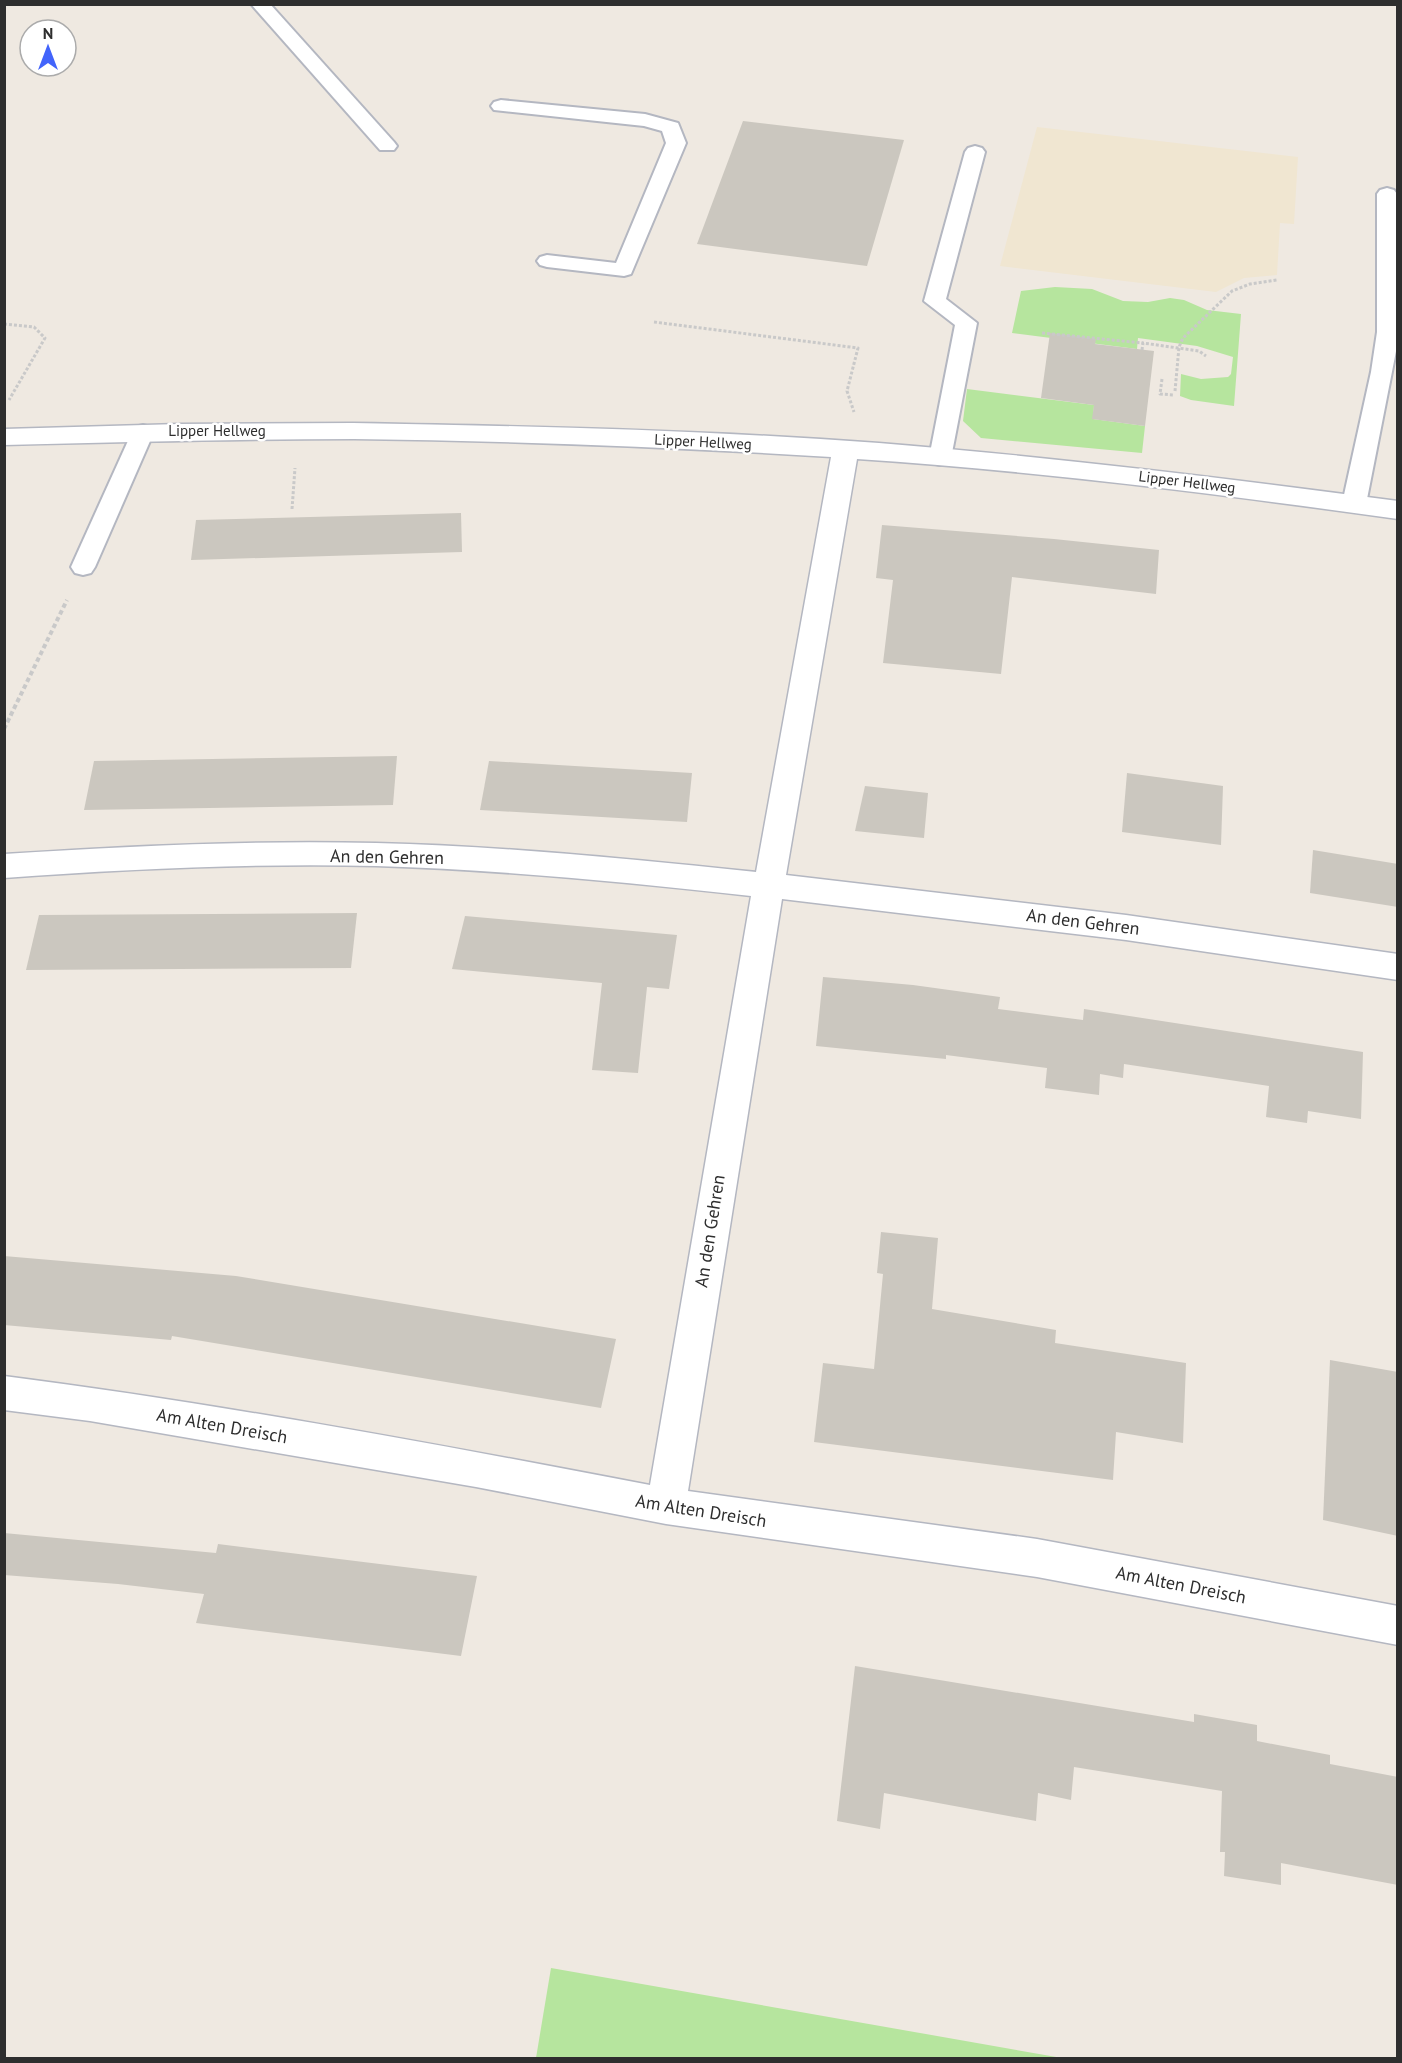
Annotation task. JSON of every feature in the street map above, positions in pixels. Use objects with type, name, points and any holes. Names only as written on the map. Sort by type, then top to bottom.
[{"type":"street","name":"Lipper Hellweg","points":[[4,437],[143,432],[315,431],[511,434],[663,440],[940,458],[1162,479],[1398,510]]},
{"type":"street","name":"An den Gehren","points":[[666,1506],[768,886],[859,452]]},
{"type":"street","name":"An den Gehren","points":[[4,866],[132,857],[397,856],[497,860],[768,886],[1097,923],[1398,967]]},
{"type":"street","name":"Am Alten Dreisch","points":[[4,1393],[90,1404],[476,1469],[666,1506],[1037,1558],[1398,1626]]},
{"type":"lane","points":[[260,4],[387,146]]},
{"type":"lane","points":[[501,106],[645,120],[671,127],[676,143],[624,270],[547,261]]},
{"type":"lane","points":[[940,458],[966,323],[935,301],[975,152]]},
{"type":"lane","points":[[1354,504],[1382,372],[1388,332],[1388,194]]},
{"type":"lane","points":[[83,567],[143,432]]},
{"type":"path","points":[[1162,379],[1160,394],[1174,393],[1179,347],[1183,338],[1232,291],[1250,284],[1277,280]]},
{"type":"path","points":[[654,322],[858,348],[847,391],[859,452]]},
{"type":"path","points":[[4,324],[34,327],[45,338],[4,408]]},
{"type":"path","points":[[1042,333],[1179,347],[1199,351],[1206,356]]},
{"type":"path","points":[[1142,350],[1143,343]]},
{"type":"path","points":[[292,509],[295,466]]},
{"type":"path","points":[[4,729],[83,567]]},
{"type":"shaded area","points":[[1037,127],[1298,157],[1294,224],[1280,223],[1277,275],[1244,278],[1216,292],[1000,266]]},
{"type":"green space","points":[[1055,287],[1092,289],[1123,301],[1148,302],[1170,298],[1184,300],[1207,310],[1241,314],[1234,406],[1191,400],[1180,396],[1181,374],[1201,379],[1228,377],[1231,374],[1233,357],[1197,346],[1138,338],[1137,349],[1012,333],[1021,291]]},
{"type":"green space","points":[[967,389],[1094,405],[1093,419],[1145,426],[1142,453],[981,438],[963,421]]},
{"type":"green space","points":[[551,1968],[1062,2058],[536,2058]]},
{"type":"building","points":[[743,121],[904,140],[867,266],[697,244]]},
{"type":"building","points":[[1050,333],[1096,339],[1095,344],[1154,351],[1145,426],[1092,419],[1094,405],[1041,398]]},
{"type":"building","points":[[461,513],[462,552],[191,560],[196,520]]},
{"type":"building","points":[[882,525],[1159,550],[1156,594],[1012,577],[1001,674],[883,663],[893,580],[876,578]]},
{"type":"building","points":[[397,756],[393,805],[84,810],[94,761]]},
{"type":"building","points":[[489,761],[692,773],[687,822],[480,810]]},
{"type":"building","points":[[1127,773],[1223,786],[1221,845],[1122,832]]},
{"type":"building","points":[[865,786],[928,793],[924,838],[855,831]]},
{"type":"building","points":[[1313,850],[1398,864],[1398,907],[1310,893]]},
{"type":"building","points":[[357,913],[351,968],[26,970],[39,915]]},
{"type":"building","points":[[465,916],[677,935],[669,989],[647,987],[638,1073],[592,1070],[602,983],[452,969]]},
{"type":"building","points":[[823,977],[913,985],[1000,997],[998,1009],[1083,1020],[1084,1009],[1363,1052],[1361,1119],[1308,1111],[1307,1123],[1266,1117],[1269,1086],[1124,1064],[1123,1078],[1100,1074],[1099,1095],[1045,1088],[1047,1068],[946,1055],[946,1059],[816,1046]]},
{"type":"building","points":[[881,1232],[938,1238],[932,1309],[1056,1330],[1055,1343],[1186,1363],[1183,1443],[1116,1432],[1113,1480],[814,1442],[823,1363],[874,1369],[883,1274],[877,1273]]},
{"type":"building","points":[[4,1256],[236,1276],[616,1339],[601,1408],[172,1336],[171,1340],[4,1325]]},
{"type":"building","points":[[1330,1360],[1398,1372],[1398,1536],[1323,1520]]},
{"type":"building","points":[[4,1533],[216,1553],[218,1544],[477,1576],[461,1656],[196,1623],[204,1594],[118,1584],[4,1575]]},
{"type":"building","points":[[855,1666],[1194,1722],[1194,1714],[1257,1725],[1257,1741],[1330,1755],[1330,1764],[1398,1777],[1398,1885],[1281,1863],[1281,1885],[1224,1876],[1225,1852],[1220,1852],[1222,1791],[1074,1767],[1071,1800],[1038,1793],[1036,1821],[884,1793],[880,1829],[837,1821]]}]
